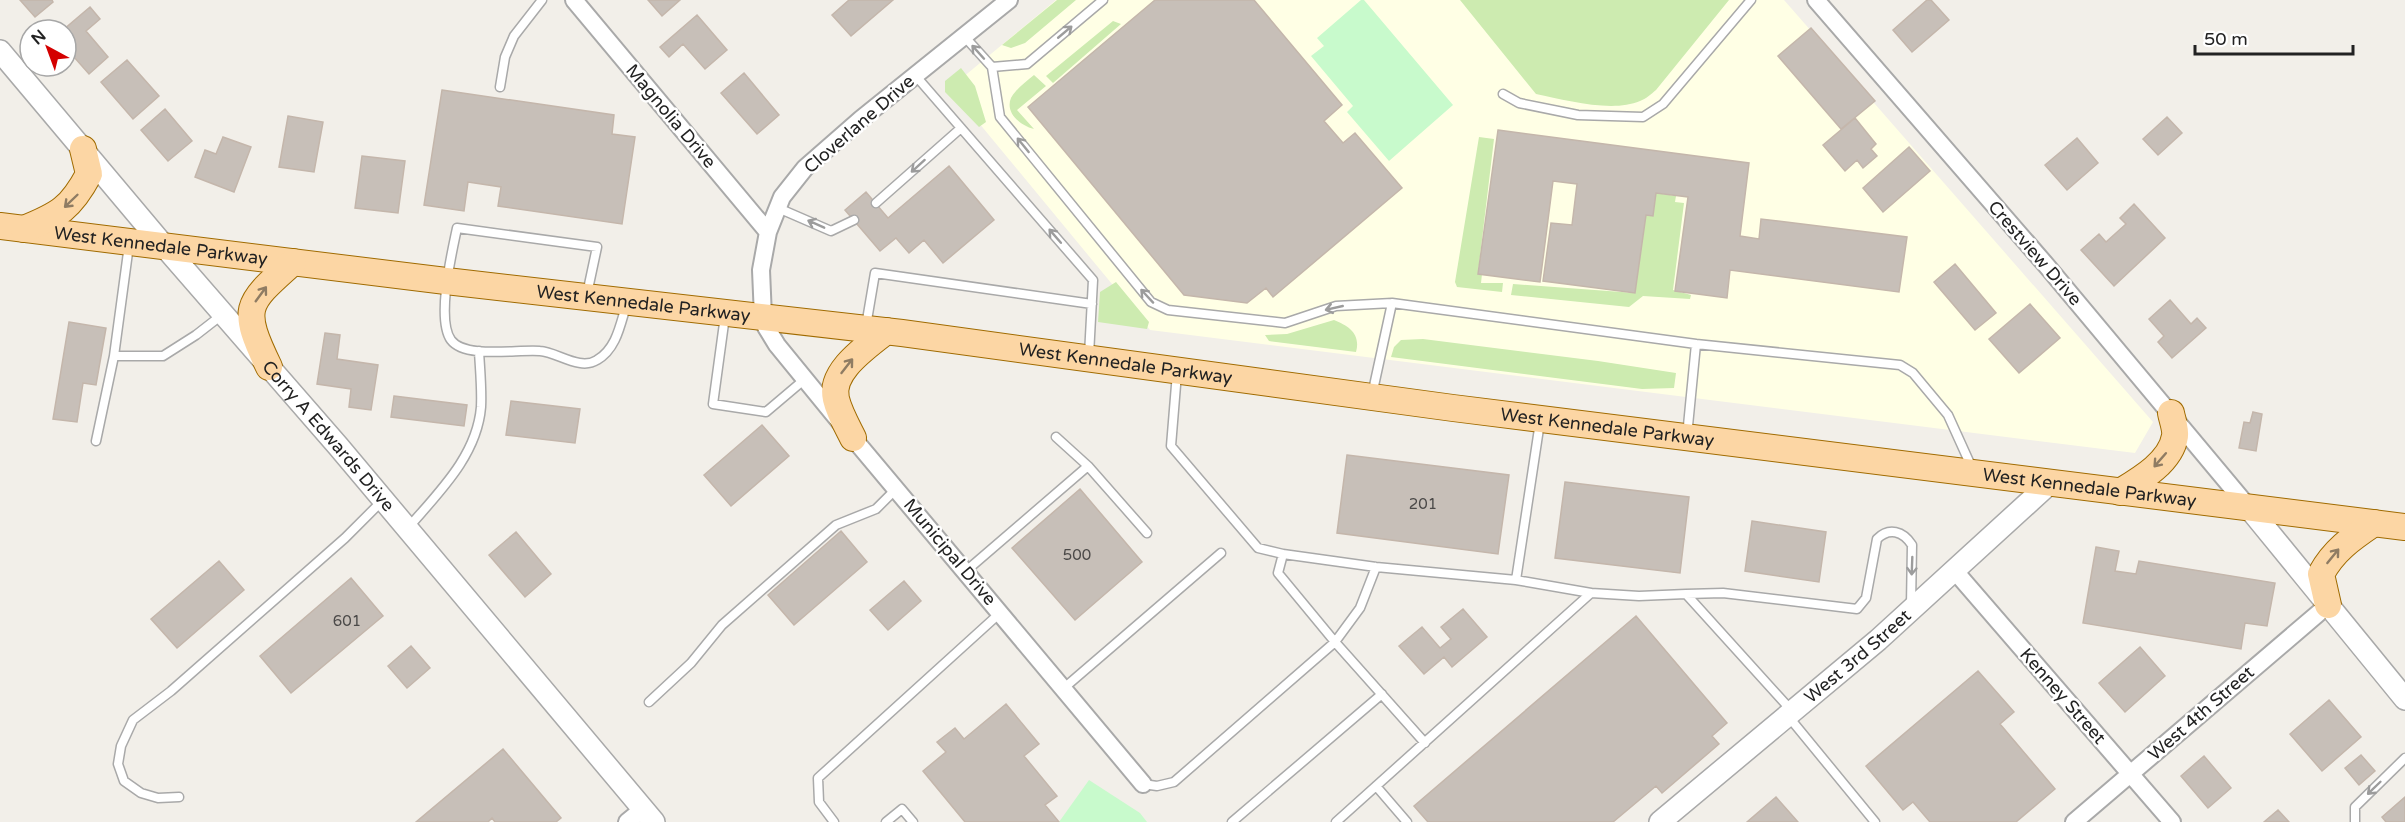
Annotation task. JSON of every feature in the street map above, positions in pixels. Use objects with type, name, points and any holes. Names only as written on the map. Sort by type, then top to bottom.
[{"type":"main road","points":[[11,228],[52,218],[77,196],[89,174],[83,149]]},
{"type":"main road","name":"West Kennedale Parkway","points":[[11,228],[876,330],[1540,419],[2405,527]]},
{"type":"main road","points":[[269,367],[255,336],[250,312],[259,292],[293,262]]},
{"type":"main road","points":[[853,438],[835,398],[839,377],[876,330]]},
{"type":"main road","points":[[2120,492],[2147,476],[2166,454],[2175,436],[2171,413]]},
{"type":"main road","points":[[2328,605],[2321,574],[2329,558],[2343,544],[2374,523]]},
{"type":"street","name":"Magnolia Drive","points":[[574,0],[768,232]]},
{"type":"street","name":"Crestview Drive","points":[[1816,0],[2250,508]]},
{"type":"street","name":"Cloverlane Drive","points":[[763,317],[762,270],[768,232],[782,197],[805,168],[964,36],[1000,3]]},
{"type":"street","name":"Corry A Edwards Drive","points":[[0,51],[164,246],[407,528],[641,818]]},
{"type":"street","name":"Municipal Drive","points":[[763,317],[777,345],[1143,784]]},
{"type":"street","name":"West 3rd Street","points":[[1660,822],[1910,610],[2050,483]]},
{"type":"street","points":[[2250,508],[2405,699]]},
{"type":"street","name":"Kenney Street","points":[[1954,570],[2172,822]]},
{"type":"street","name":"West 4th Street","points":[[2074,822],[2328,605]]},
{"type":"lane","points":[[500,87],[505,57],[514,36],[542,0]]},
{"type":"lane","points":[[992,67],[1027,64],[1103,0]]},
{"type":"lane","points":[[1503,94],[1519,103],[1578,115],[1644,117],[1664,104],[1751,0]]},
{"type":"lane","points":[[964,36],[992,67],[1000,117],[1151,302],[1168,310],[1285,323],[1336,306],[1392,303],[1696,344],[1900,365],[1913,373],[1948,415],[1975,473]]},
{"type":"lane","points":[[915,75],[1093,280],[1089,358]]},
{"type":"lane","points":[[876,203],[961,128]]},
{"type":"lane","points":[[778,208],[831,231],[854,220]]},
{"type":"lane","points":[[586,297],[597,247],[458,228],[446,281],[447,330],[457,345],[479,351],[542,351],[586,364],[596,361],[617,337],[627,302]]},
{"type":"lane","points":[[96,441],[114,356],[129,242]]},
{"type":"lane","points":[[876,330],[875,273],[1092,304]]},
{"type":"lane","points":[[1372,397],[1392,303]]},
{"type":"lane","points":[[114,356],[163,356],[196,335],[223,313]]},
{"type":"lane","points":[[725,313],[712,404],[766,412],[805,379]]},
{"type":"lane","points":[[1687,437],[1696,344]]},
{"type":"lane","points":[[407,528],[442,489],[470,450],[481,409],[479,351]]},
{"type":"lane","points":[[1177,370],[1171,446],[1258,548],[1283,554],[1376,567],[1516,580],[1591,593],[1639,596],[1723,593],[1857,609],[1866,598],[1877,539],[1883,533],[1896,531],[1907,537],[1912,545],[1910,610]]},
{"type":"lane","points":[[1516,580],[1540,419]]},
{"type":"lane","points":[[1056,437],[1088,466],[1147,532]]},
{"type":"lane","points":[[966,571],[1088,466]]},
{"type":"lane","points":[[649,702],[691,663],[722,625],[836,525],[876,509],[896,489]]},
{"type":"lane","points":[[179,797],[158,798],[141,793],[124,782],[118,764],[121,746],[134,720],[171,691],[345,538],[383,500]]},
{"type":"lane","points":[[1064,688],[1221,553]]},
{"type":"lane","points":[[1283,554],[1278,573],[1335,642],[1425,743]]},
{"type":"lane","points":[[1143,784],[1157,786],[1174,782],[1335,642],[1360,608],[1376,567]]},
{"type":"lane","points":[[1335,822],[1591,593]]},
{"type":"lane","points":[[1686,594],[1790,713],[1875,822]]},
{"type":"lane","points":[[834,822],[819,802],[818,778],[1001,612]]},
{"type":"lane","points":[[1233,822],[1382,694]]},
{"type":"lane","points":[[2355,822],[2355,807],[2405,758]]},
{"type":"lane","points":[[1376,786],[1407,822]]},
{"type":"lane","points":[[886,822],[902,809],[913,822]]},
{"type":"shaded area","points":[[1056,0],[1784,0],[2153,422],[2135,453],[1150,330],[950,88]]},
{"type":"green space","points":[[1057,0],[1076,0],[1025,43],[1011,48],[1002,45]]},
{"type":"green space","points":[[1361,0],[1364,0],[1453,105],[1389,161],[1347,112],[1353,106],[1311,56],[1324,46],[1317,38]]},
{"type":"green space","points":[[1460,0],[1729,0],[1656,90],[1640,101],[1603,106],[1536,94]]},
{"type":"green space","points":[[1113,21],[1121,24],[1053,83],[1046,76]]},
{"type":"green space","points":[[961,68],[975,86],[986,122],[979,127],[945,92],[945,81]]},
{"type":"green space","points":[[1034,75],[1046,86],[1017,110],[1034,129],[1017,119],[1010,109],[1010,103],[1016,91]]},
{"type":"green space","points":[[1479,137],[1494,139],[1478,273],[1482,274],[1481,283],[1503,283],[1502,292],[1457,287],[1455,282]]},
{"type":"green space","points":[[1656,193],[1676,196],[1675,202],[1684,203],[1673,290],[1691,295],[1690,299],[1643,296],[1629,307],[1511,295],[1513,284],[1635,293],[1646,215],[1653,216]]},
{"type":"green space","points":[[1116,282],[1149,322],[1147,329],[1098,322],[1100,292]]},
{"type":"green space","points":[[1334,320],[1344,325],[1355,336],[1356,352],[1269,341],[1265,335],[1287,334]]},
{"type":"green space","points":[[1423,339],[1676,373],[1674,388],[1642,389],[1391,357],[1394,347],[1401,340]]},
{"type":"green space","points":[[1089,780],[1140,813],[1147,822],[1059,822]]},
{"type":"building","points":[[20,0],[52,0],[53,2],[35,17]]},
{"type":"building","points":[[648,0],[680,0],[662,16]]},
{"type":"building","points":[[849,0],[893,0],[851,36],[832,15]]},
{"type":"building","points":[[1155,0],[1254,0],[1342,105],[1324,121],[1343,143],[1355,133],[1402,188],[1273,297],[1266,288],[1247,303],[1184,295],[1028,107]]},
{"type":"building","points":[[1927,0],[1931,0],[1949,20],[1912,52],[1893,30]]},
{"type":"building","points":[[90,7],[100,19],[86,31],[108,57],[89,74],[78,62],[77,18]]},
{"type":"building","points":[[697,15],[727,50],[705,69],[683,44],[669,57],[660,47]]},
{"type":"building","points":[[1811,28],[1875,101],[1841,129],[1778,56]]},
{"type":"building","points":[[127,60],[159,96],[133,119],[101,82]]},
{"type":"building","points":[[744,73],[779,115],[757,134],[721,93]]},
{"type":"building","points":[[442,90],[614,115],[612,134],[635,137],[622,224],[498,206],[501,187],[468,182],[464,211],[424,205]]},
{"type":"building","points":[[165,109],[192,141],[168,161],[141,130]]},
{"type":"building","points":[[288,116],[323,122],[314,172],[279,167]]},
{"type":"building","points":[[2167,117],[2182,133],[2158,155],[2143,139]]},
{"type":"building","points":[[1855,118],[1876,144],[1871,149],[1877,156],[1863,168],[1857,160],[1845,171],[1823,145]]},
{"type":"building","points":[[1498,130],[1749,163],[1740,236],[1759,239],[1761,219],[1907,237],[1899,292],[1730,270],[1727,298],[1675,291],[1688,197],[1656,193],[1653,216],[1646,215],[1635,293],[1543,281],[1551,223],[1572,225],[1577,184],[1553,181],[1540,282],[1478,274]]},
{"type":"building","points":[[223,137],[251,147],[234,192],[195,177],[205,150],[216,154]]},
{"type":"building","points":[[2077,138],[2098,163],[2067,190],[2045,165]]},
{"type":"building","points":[[1909,147],[1930,171],[1883,212],[1863,188]]},
{"type":"building","points":[[362,156],[405,161],[398,213],[355,208]]},
{"type":"building","points":[[949,166],[994,220],[943,263],[924,240],[909,253],[896,238],[880,251],[845,210],[866,192],[888,218]]},
{"type":"building","points":[[2134,204],[2165,238],[2114,286],[2081,250],[2099,234],[2106,242],[2126,224],[2120,218]]},
{"type":"building","points":[[1955,264],[1996,313],[1975,330],[1934,282]]},
{"type":"building","points":[[2170,300],[2191,324],[2197,318],[2206,328],[2172,358],[2158,342],[2164,336],[2149,319]]},
{"type":"building","points":[[2030,304],[2060,338],[2019,373],[1989,339]]},
{"type":"building","points":[[69,322],[106,328],[96,385],[83,383],[77,422],[53,419]]},
{"type":"building","points":[[325,333],[340,335],[337,359],[378,365],[371,410],[349,407],[351,389],[317,384]]},
{"type":"building","points":[[394,396],[467,405],[464,426],[391,417]]},
{"type":"building","points":[[511,401],[580,409],[575,443],[506,435]]},
{"type":"building","points":[[2253,412],[2262,414],[2256,451],[2239,448],[2244,422],[2250,423]]},
{"type":"building","points":[[762,425],[789,456],[731,506],[704,475]]},
{"type":"building","points":[[1347,455],[1509,475],[1498,554],[1337,533]]},
{"type":"building","points":[[1565,482],[1689,497],[1680,573],[1555,558]]},
{"type":"building","points":[[1080,489],[1142,562],[1075,620],[1012,548]]},
{"type":"building","points":[[1752,521],[1826,532],[1819,582],[1745,571]]},
{"type":"building","points":[[841,531],[867,562],[794,625],[768,595]]},
{"type":"building","points":[[516,532],[551,574],[525,597],[489,555]]},
{"type":"building","points":[[2096,547],[2119,551],[2115,571],[2136,574],[2139,561],[2275,583],[2267,626],[2245,623],[2241,649],[2083,623]]},
{"type":"building","points":[[219,561],[244,590],[177,648],[151,619]]},
{"type":"building","points":[[351,578],[383,616],[291,693],[260,656]]},
{"type":"building","points":[[904,581],[921,601],[888,630],[870,610]]},
{"type":"building","points":[[1463,609],[1487,637],[1452,667],[1444,657],[1424,674],[1399,646],[1422,627],[1440,648],[1451,639],[1441,627]]},
{"type":"building","points":[[1636,616],[1727,723],[1712,736],[1719,744],[1662,793],[1656,786],[1613,822],[1428,822],[1414,806]]},
{"type":"building","points":[[411,646],[430,668],[407,688],[388,666]]},
{"type":"building","points":[[2140,647],[2165,676],[2125,712],[2099,683]]},
{"type":"building","points":[[1978,671],[2014,712],[2000,724],[2055,789],[2016,822],[1930,822],[1913,802],[1903,810],[1866,766]]},
{"type":"building","points":[[2329,700],[2361,737],[2322,771],[2290,734]]},
{"type":"building","points":[[1006,704],[1039,744],[1024,756],[1057,796],[1045,805],[1059,822],[965,822],[923,771],[946,752],[937,742],[955,728],[964,739]]},
{"type":"building","points":[[503,749],[561,818],[556,822],[495,822],[492,818],[488,822],[416,822]]},
{"type":"building","points":[[2361,755],[2375,771],[2359,785],[2345,768]]},
{"type":"building","points":[[2204,756],[2231,788],[2208,808],[2181,776]]},
{"type":"building","points":[[1776,797],[1798,822],[1747,822]]},
{"type":"building","points":[[2405,797],[2405,822],[2386,822],[2382,817]]},
{"type":"building","points":[[2278,810],[2289,822],[2264,822]]}]
